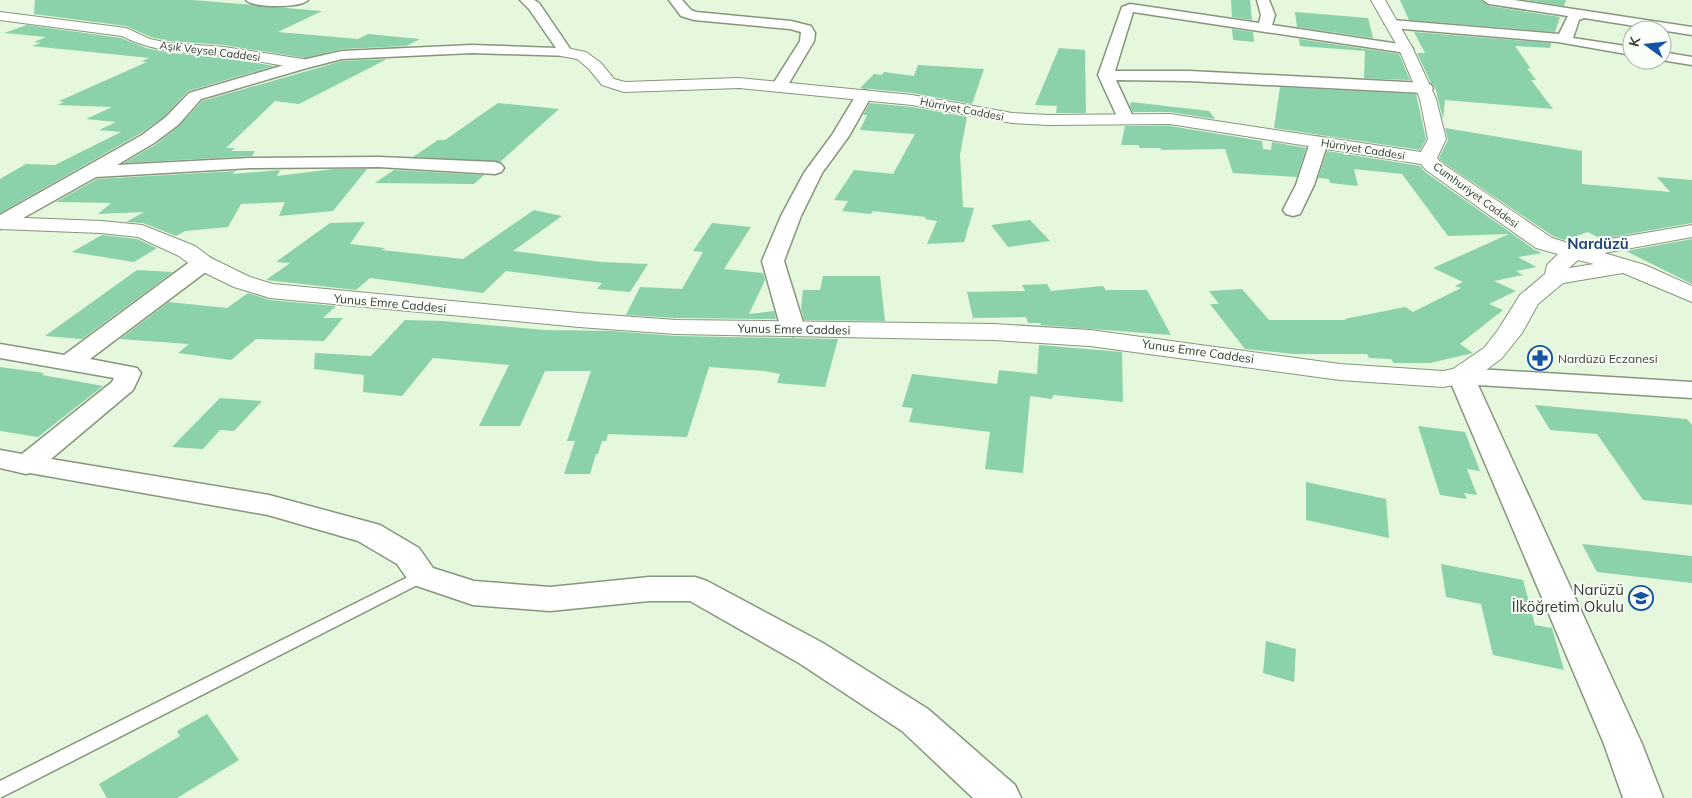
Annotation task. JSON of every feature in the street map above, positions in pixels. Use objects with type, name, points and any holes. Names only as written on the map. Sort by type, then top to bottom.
[{"type":"street","points":[[252,0],[273,2],[302,0]]},
{"type":"street","points":[[526,0],[534,6],[566,53]]},
{"type":"street","points":[[675,0],[686,13],[694,16],[791,25],[806,29],[808,33],[807,41],[779,87]]},
{"type":"street","points":[[1263,0],[1268,15],[1265,28]]},
{"type":"street","name":"Cumhuriyet Caddesi","points":[[1378,0],[1406,49],[1425,88],[1437,139],[1427,159],[1448,178],[1534,237],[1553,247],[1622,266],[1663,280],[1692,295]]},
{"type":"street","points":[[1489,0],[1692,31]]},
{"type":"street","points":[[1126,119],[1106,75],[1127,10],[1127,4],[1265,28],[1406,49]]},
{"type":"street","points":[[1559,38],[1566,36],[1573,18],[1582,14]]},
{"type":"street","name":"Aşık Veysel Caddesi","points":[[0,16],[126,32],[145,42],[168,47],[224,52],[303,64]]},
{"type":"street","points":[[1673,29],[1692,18]]},
{"type":"street","points":[[1392,24],[1559,38],[1580,44],[1622,50]]},
{"type":"street","points":[[0,223],[92,172],[156,133],[172,121],[195,96],[303,64],[342,55],[472,49],[566,53]]},
{"type":"street","name":"Hürriyet Caddesi","points":[[566,53],[581,55],[595,66],[608,82],[615,85],[723,83],[931,102],[991,116],[1012,118],[1048,120],[1182,120],[1427,159]]},
{"type":"street","points":[[1672,58],[1692,61]]},
{"type":"street","points":[[1106,75],[1188,76],[1425,88]]},
{"type":"street","points":[[793,329],[781,292],[774,261],[792,216],[813,173],[840,136],[864,95]]},
{"type":"street","points":[[1293,210],[1319,142]]},
{"type":"street","points":[[92,172],[260,162],[379,162],[494,168]]},
{"type":"street","name":"Yunus Emre Caddesi","points":[[0,223],[101,227],[142,231],[187,251],[203,263],[242,282],[270,291],[639,325],[1047,335],[1137,343],[1376,376],[1443,379],[1461,376],[1493,353],[1509,334],[1528,300],[1556,277]]},
{"type":"street","points":[[1622,266],[1556,277],[1558,265],[1574,252],[1692,231]]},
{"type":"street","points":[[69,363],[203,263]]},
{"type":"street","points":[[0,351],[128,373],[124,384],[13,462]]},
{"type":"street","points":[[1643,798],[1623,744],[1461,376],[1692,390]]},
{"type":"street","points":[[13,462],[102,475],[269,505],[369,533],[408,556],[422,576],[473,593],[550,599],[649,589],[694,589],[811,653],[915,720],[1001,798]]},
{"type":"lane","points":[[0,790],[422,576]]},
{"type":"building","points":[[35,0],[193,0],[322,11],[278,32],[358,39],[368,34],[420,39],[406,46],[342,49],[305,58],[224,45],[168,41],[151,37],[126,26],[34,14]]},
{"type":"building","points":[[1231,0],[1250,0],[1252,20],[1232,17]]},
{"type":"building","points":[[1400,0],[1481,0],[1489,6],[1560,17],[1555,32],[1409,20]]},
{"type":"building","points":[[1526,0],[1566,0],[1564,6]]},
{"type":"building","points":[[1295,12],[1368,18],[1373,38],[1297,27]]},
{"type":"building","points":[[27,25],[121,38],[146,48],[171,53],[233,59],[274,66],[188,91],[165,116],[141,133],[0,213],[0,179],[26,164],[55,165],[121,132],[99,130],[116,122],[86,119],[112,107],[58,105],[64,102],[59,101],[147,62],[141,61],[150,58],[32,46],[41,43],[34,42],[46,37],[4,33]]},
{"type":"building","points":[[1232,29],[1253,32],[1254,42],[1233,40]]},
{"type":"building","points":[[1414,32],[1551,43],[1550,48],[1515,46],[1531,69],[1527,68],[1536,80],[1531,80],[1553,109],[1445,100],[1443,119],[1435,87],[1431,83],[1417,53],[1425,53]]},
{"type":"building","points":[[1299,39],[1399,54],[1410,80],[1357,78],[1364,78],[1365,51],[1300,46]]},
{"type":"building","points":[[1059,48],[1085,50],[1086,113],[1056,113],[1057,106],[1035,105]]},
{"type":"building","points":[[387,59],[299,104],[275,101],[226,148],[235,148],[231,151],[255,151],[252,156],[124,163],[155,145],[179,126],[202,101],[342,61]]},
{"type":"building","points":[[918,65],[984,69],[972,104],[912,93],[860,88],[874,74],[882,75],[884,72],[914,76]]},
{"type":"building","points":[[1280,87],[1416,94],[1426,139],[1420,150],[1274,128]]},
{"type":"building","points":[[1131,102],[1209,111],[1215,119],[1170,112],[1133,112],[1130,106]]},
{"type":"building","points":[[498,103],[559,109],[500,162],[413,157],[438,140],[445,140]]},
{"type":"building","points":[[870,103],[912,107],[967,117],[960,155],[963,207],[974,208],[964,242],[927,244],[937,221],[925,219],[926,217],[873,211],[871,214],[842,211],[848,201],[834,200],[854,170],[893,174],[915,134],[860,130],[867,115],[863,115]]},
{"type":"building","points":[[1125,126],[1170,126],[1262,141],[1263,149],[1271,150],[1272,142],[1306,148],[1297,177],[1233,173],[1225,149],[1162,150],[1160,148],[1140,148],[1138,145],[1121,145]]},
{"type":"building","points":[[1445,128],[1582,151],[1582,184],[1670,192],[1657,177],[1692,180],[1692,223],[1601,239],[1588,232],[1564,240],[1553,236],[1441,161],[1439,158],[1448,140]]},
{"type":"building","points":[[1327,151],[1420,166],[1425,172],[1535,250],[1542,253],[1518,257],[1536,267],[1516,271],[1523,275],[1494,281],[1516,291],[1489,304],[1503,310],[1460,344],[1473,353],[1430,363],[1394,363],[1391,359],[1369,358],[1367,354],[1293,354],[1245,349],[1210,304],[1219,304],[1209,291],[1242,289],[1269,320],[1346,320],[1405,307],[1413,312],[1461,288],[1455,286],[1463,282],[1433,268],[1509,234],[1448,236],[1402,174],[1354,169],[1358,186],[1330,183],[1329,179],[1318,178]]},
{"type":"building","points":[[334,169],[367,169],[333,211],[279,216],[285,202],[241,204],[228,227],[185,231],[176,236],[143,223],[126,222],[144,212],[98,214],[111,203],[56,202],[97,179],[236,171],[232,174],[280,170],[277,176]]},
{"type":"building","points":[[394,170],[484,175],[474,184],[375,183]]},
{"type":"building","points":[[534,210],[562,216],[513,251],[601,262],[648,264],[630,292],[597,289],[602,283],[506,271],[483,293],[370,278],[356,290],[266,280],[290,263],[276,262],[330,223],[365,222],[350,244],[385,248],[382,250],[463,259]]},
{"type":"building","points":[[1030,220],[1050,241],[1008,247],[991,225]]},
{"type":"building","points":[[712,223],[751,227],[724,269],[763,273],[765,280],[749,314],[774,311],[776,319],[676,318],[626,315],[640,287],[682,289],[703,252],[693,251]]},
{"type":"building","points":[[102,235],[137,239],[157,248],[134,262],[72,252]]},
{"type":"building","points":[[1692,239],[1692,284],[1626,251]]},
{"type":"building","points":[[137,270],[173,272],[82,339],[45,336]]},
{"type":"building","points":[[823,276],[880,276],[885,321],[804,320],[801,308],[803,290],[820,290]]},
{"type":"building","points":[[1047,284],[1051,291],[1103,286],[1106,290],[1147,290],[1171,335],[1040,325],[1041,323],[1028,323],[1026,317],[973,318],[967,292],[1025,291],[1022,285]]},
{"type":"building","points":[[248,293],[270,300],[336,306],[323,318],[343,318],[324,341],[256,339],[231,360],[178,353],[189,344],[120,339],[169,302],[227,308]]},
{"type":"building","points":[[405,320],[443,321],[545,330],[612,331],[676,336],[838,339],[825,387],[777,383],[780,374],[765,371],[709,367],[687,437],[608,434],[606,441],[602,441],[598,454],[596,454],[590,474],[564,474],[575,441],[567,441],[591,371],[545,371],[520,426],[479,426],[509,365],[433,358],[402,396],[363,392],[364,375],[314,369],[315,353],[371,356]]},
{"type":"building","points":[[1039,345],[1122,352],[1123,402],[1053,395],[1052,399],[1030,396],[1023,473],[985,469],[990,432],[909,422],[913,408],[902,407],[912,374],[997,384],[999,370],[1037,374]]},
{"type":"building","points":[[0,367],[44,373],[42,375],[103,386],[38,437],[0,431]]},
{"type":"building","points":[[220,398],[262,401],[234,431],[220,430],[203,449],[172,447]]},
{"type":"building","points":[[1535,405],[1687,419],[1692,425],[1692,505],[1643,500],[1597,434],[1550,430]]},
{"type":"building","points":[[1418,426],[1465,432],[1480,471],[1467,469],[1477,495],[1464,493],[1467,499],[1440,495]]},
{"type":"building","points":[[1306,482],[1386,499],[1389,538],[1306,520]]},
{"type":"building","points":[[1582,544],[1692,556],[1692,583],[1597,572]]},
{"type":"building","points":[[1441,564],[1523,580],[1535,625],[1552,628],[1564,670],[1493,655],[1481,604],[1446,597]]},
{"type":"building","points":[[1266,641],[1296,649],[1294,682],[1263,673]]},
{"type":"building","points":[[207,714],[239,760],[177,798],[107,798],[99,784],[180,736],[177,731]]},
{"type":"place","name":"Nardüzü Eczanesi","points":[[1540,358]]},
{"type":"place","name":"Narüzü İlköğretim Okulu","points":[[1641,598]]},
{"type":"district","name":"Nardüzü","points":[[1598,243]]}]
